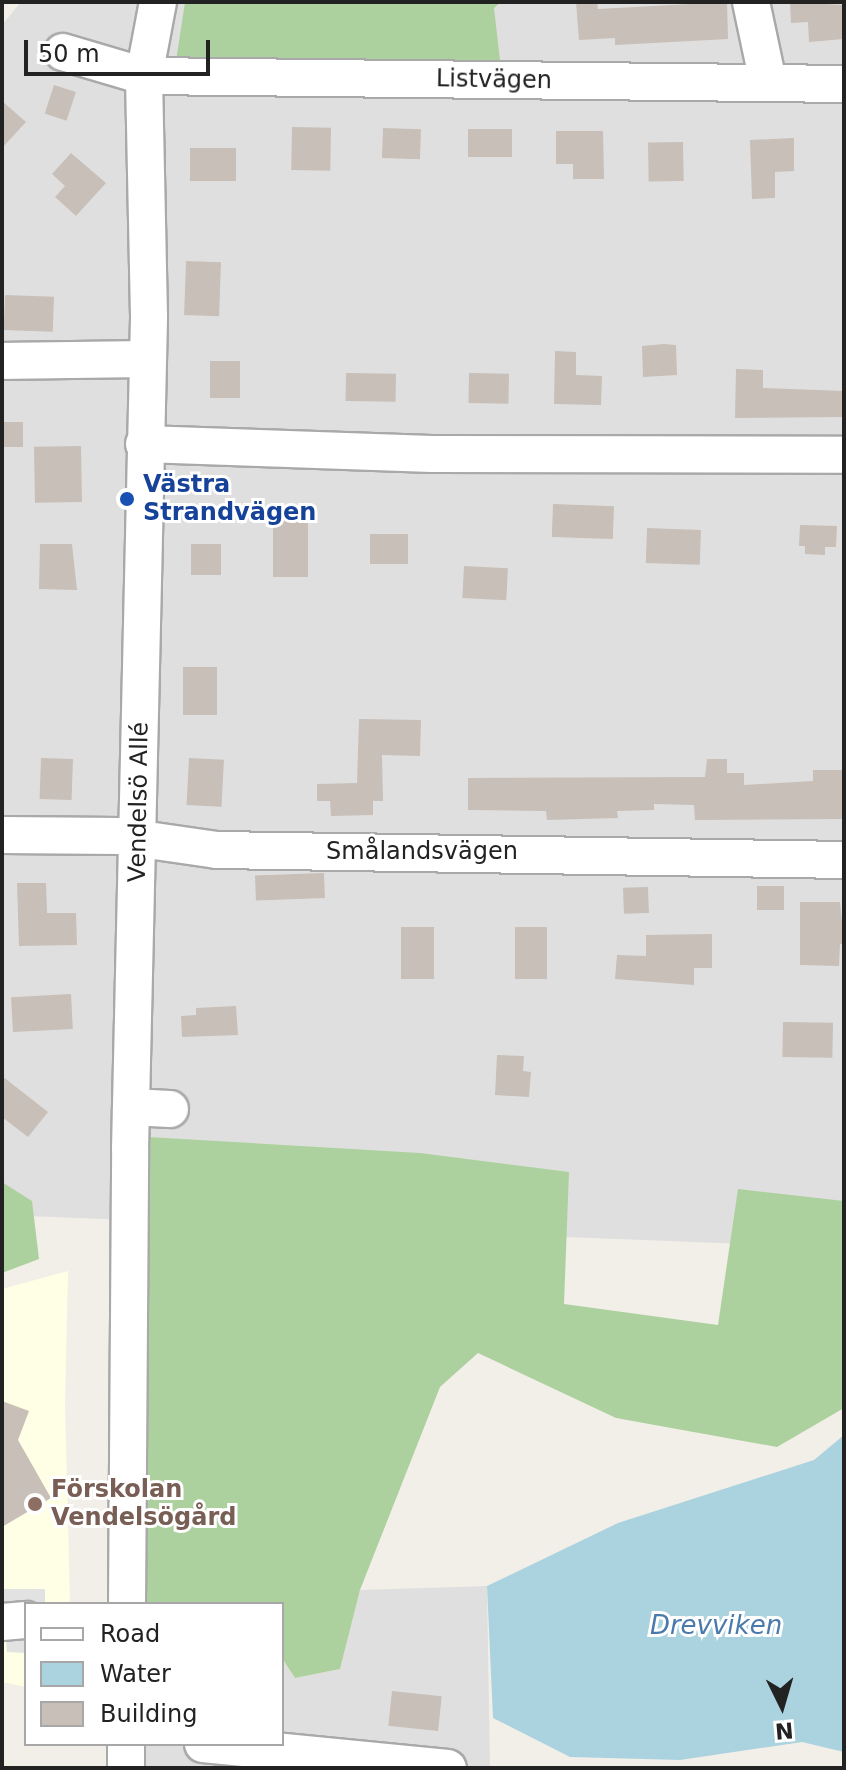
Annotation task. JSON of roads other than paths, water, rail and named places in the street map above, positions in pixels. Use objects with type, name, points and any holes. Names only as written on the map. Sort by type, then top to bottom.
[{"type":"street","name":"Vendelsö Allé","points":[[127,1602],[131,1107],[147,359],[144,76],[158,2]]},
{"type":"street","points":[[751,2],[768,82]]},
{"type":"street","name":"Listvägen","points":[[63,52],[144,76],[844,84]]},
{"type":"street","points":[[2,361],[147,359]]},
{"type":"street","points":[[144,444],[432,454],[844,455]]},
{"type":"street","name":"Smålandsvägen","points":[[2,835],[139,840],[217,850],[844,860]]},
{"type":"street","points":[[131,1107],[170,1109]]},
{"type":"street","points":[[2,1622],[24,1620]]},
{"type":"street","points":[[126,1746],[126,1768]]},
{"type":"street","points":[[223,1746],[448,1768]]},
{"type":"water","name":"Drevviken","points":[[844,1435],[844,1752],[802,1742],[680,1760],[570,1757],[493,1718],[487,1586],[618,1523],[814,1460]]},
{"type":"place","name":"Västra Strandvägen","points":[[127,499]]},
{"type":"place","name":"Förskolan Vendelsögård","points":[[35,1504]]}]
